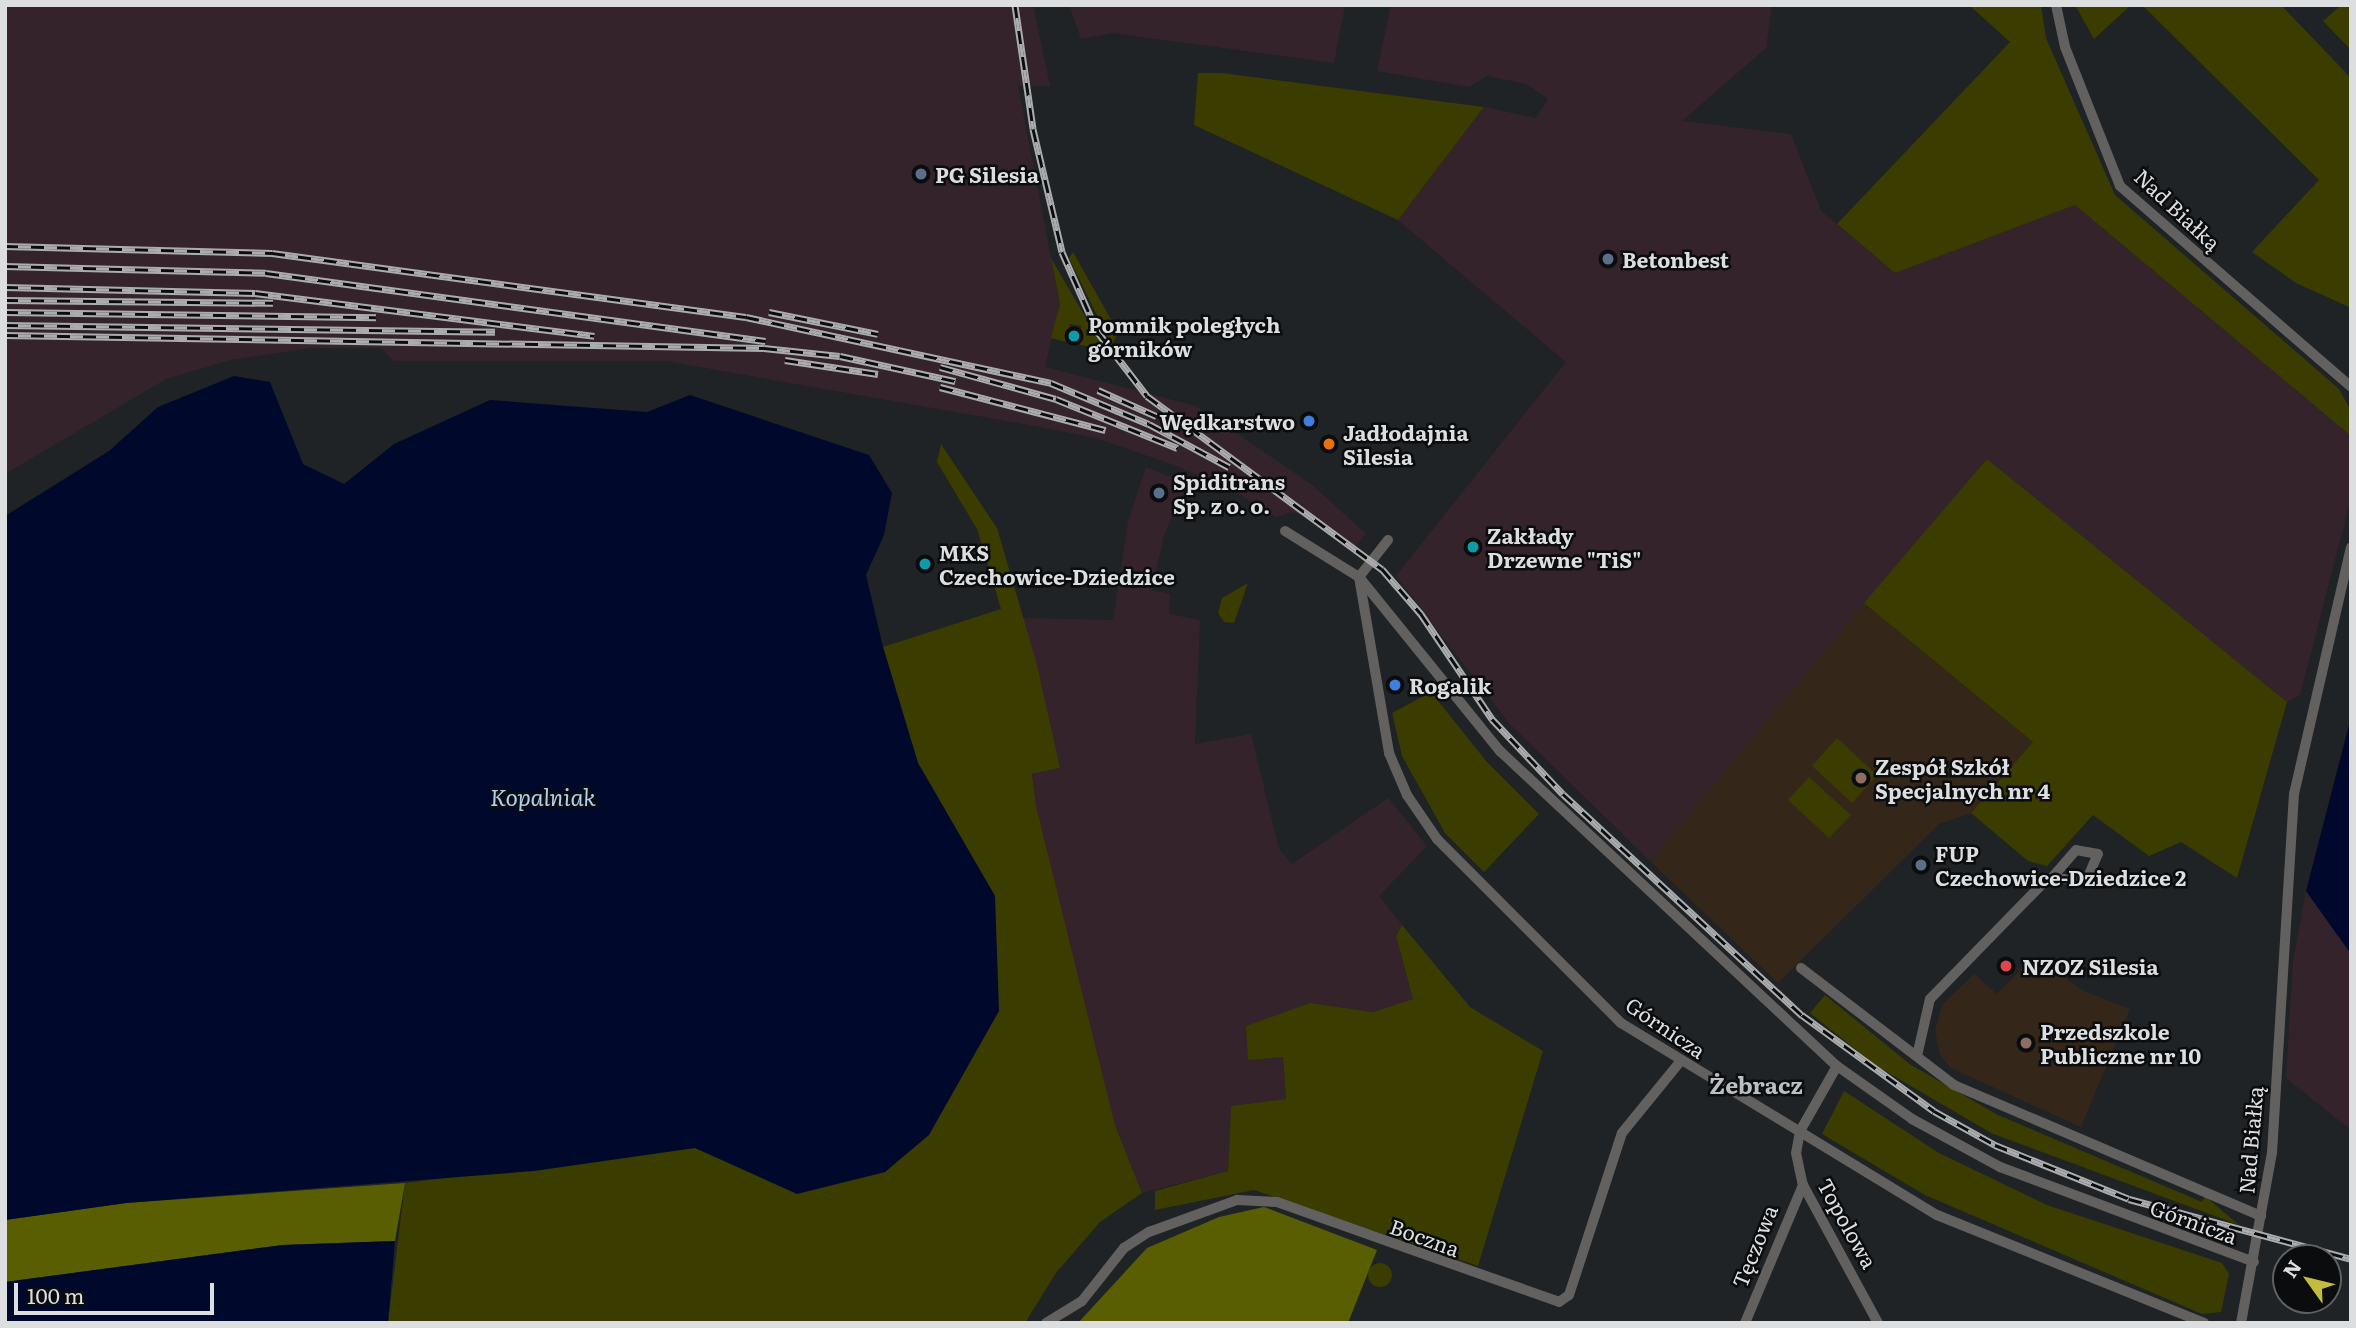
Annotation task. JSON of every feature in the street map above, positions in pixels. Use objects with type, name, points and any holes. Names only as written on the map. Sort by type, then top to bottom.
[{"type":"street","name":"Nad Białką","points":[[2056,5],[2065,47],[2120,186],[2351,387]]},
{"type":"street","name":"Górnicza","points":[[1285,531],[1359,577],[1500,751],[1837,1066],[1912,1119],[2000,1167],[2254,1262]]},
{"type":"street","points":[[1359,577],[1388,540]]},
{"type":"street","name":"Nad Białką","points":[[1801,968],[1954,1084],[2004,1108],[2261,1216],[2272,1153],[2294,799],[2351,548]]},
{"type":"street","name":"Górnicza","points":[[1359,577],[1389,753],[1407,795],[1437,839],[1516,921],[1621,1023],[1680,1062],[1937,1215],[2204,1323]]},
{"type":"street","points":[[1917,1056],[1930,999],[2050,880]]},
{"type":"street","name":"Boczna","points":[[1046,1323],[1082,1301],[1124,1248],[1149,1232],[1237,1200],[1277,1202],[1559,1302],[1569,1295],[1622,1133],[1680,1062]]},
{"type":"street","name":"Topolowa","points":[[1837,1066],[1800,1131],[1796,1153],[1802,1185],[1878,1323]]},
{"type":"street","name":"Tęczowa","points":[[1745,1323],[1802,1185]]},
{"type":"street","points":[[2241,1323],[2261,1216]]},
{"type":"shaded area","points":[[5,5],[1033,5],[1050,86],[1018,86],[1060,304],[1045,367],[1196,406],[1311,484],[1366,534],[1352,550],[1309,517],[1292,512],[1276,517],[1231,489],[1174,465],[1096,438],[1029,425],[666,361],[394,361],[381,348],[310,348],[230,360],[166,379],[5,474]]},
{"type":"shaded area","points":[[1069,5],[1345,5],[1334,63],[1112,33],[1081,39]]},
{"type":"shaded area","points":[[1391,5],[1772,5],[1766,48],[1682,121],[1791,134],[1821,211],[1895,273],[2075,205],[2351,436],[2351,498],[2300,695],[2287,702],[1987,459],[1650,861],[1509,723],[1396,576],[1566,362],[1398,220],[1484,107],[1536,118],[1548,99],[1527,84],[1487,76],[1469,87],[1377,71]]},
{"type":"shaded area","points":[[1969,5],[2041,5],[2046,38],[2115,195],[2339,389],[2351,411],[2351,436],[2075,205],[1895,273],[1837,224],[2010,42]]},
{"type":"shaded area","points":[[2075,5],[2131,5],[2094,39]]},
{"type":"shaded area","points":[[2142,5],[2281,5],[2351,78],[2351,308],[2296,283],[2252,252],[2319,180]]},
{"type":"shaded area","points":[[2341,5],[2351,5],[2351,50],[2323,21]]},
{"type":"shaded area","points":[[1198,73],[1222,73],[1484,107],[1398,220],[1194,125]]},
{"type":"shaded area","points":[[1073,252],[1118,332],[1112,346],[1069,258]]},
{"type":"shaded area","points":[[1051,258],[1094,332],[1107,349],[1080,345],[1081,326],[1070,324],[1066,342],[1051,338],[1060,304]]},
{"type":"shaded area","points":[[941,444],[997,528],[1036,661],[1060,768],[1032,774],[1036,806],[1115,1125],[1142,1193],[1100,1222],[1056,1273],[1025,1323],[388,1323],[405,1183],[695,1148],[797,1193],[886,1172],[995,896],[918,763],[883,647],[1001,609],[977,529],[937,462]]},
{"type":"shaded area","points":[[1987,459],[2287,702],[2237,878],[2181,842],[2149,856],[2093,815],[2047,866],[2028,861],[1971,813],[2033,742],[1864,603]]},
{"type":"shaded area","points":[[1146,467],[1187,484],[1164,535],[1152,590],[1170,594],[1169,614],[1200,620],[1195,744],[1251,734],[1279,849],[1292,864],[1388,798],[1427,846],[1379,896],[1402,925],[1396,936],[1413,999],[1373,1012],[1310,1003],[1283,1057],[1286,1099],[1231,1106],[1228,1171],[1142,1193],[1115,1125],[1036,806],[1032,774],[1060,768],[1019,618],[1113,620],[1128,522]]},
{"type":"shaded area","points":[[1248,583],[1234,623],[1224,622],[1218,613],[1222,598]]},
{"type":"shaded area","name":"Zespół Szkół Specjalnych nr 4","points":[[1864,603],[2033,742],[1971,813],[1939,824],[1778,983],[1650,861]]},
{"type":"shaded area","points":[[1431,692],[1487,762],[1539,814],[1484,872],[1445,833],[1402,756],[1392,713]]},
{"type":"shaded area","points":[[1837,738],[1877,775],[1852,803],[1812,766]]},
{"type":"shaded area","points":[[1809,777],[1851,815],[1829,838],[1788,800]]},
{"type":"shaded area","points":[[2306,891],[2351,954],[2351,1130],[2286,1078],[2293,962]]},
{"type":"shaded area","points":[[1402,925],[1470,1007],[1543,1051],[1478,1266],[1254,1190],[1155,1210],[1155,1191],[1228,1171],[1231,1106],[1286,1099],[1283,1057],[1248,1060],[1246,1026],[1310,1003],[1373,1012],[1413,999],[1396,936]]},
{"type":"shaded area","name":"Przedszkole Publiczne nr 10","points":[[2033,957],[2084,991],[2130,1009],[2081,1127],[1951,1068],[1940,1055],[1935,1031],[1942,1005],[1974,974],[1997,994]]},
{"type":"shaded area","points":[[1825,995],[1911,1065],[1998,1115],[2202,1202],[2205,1196],[2239,1225],[1991,1133],[1875,1065],[1810,1013]]},
{"type":"shaded area","points":[[1844,1091],[1939,1153],[2047,1205],[2222,1263],[2229,1274],[2221,1312],[2202,1314],[1925,1195],[1822,1134]]},
{"type":"shaded area","points":[[405,1183],[395,1241],[283,1245],[5,1282],[5,1220],[126,1203]]},
{"type":"shaded area","points":[[1264,1207],[1377,1250],[1348,1323],[1078,1323],[1147,1248],[1219,1217]]},
{"type":"shaded area","points":[[1380,1263],[1389,1266],[1392,1275],[1389,1284],[1380,1287],[1371,1284],[1368,1275],[1371,1266]]},
{"type":"water","name":"Kopalniak","points":[[234,376],[270,382],[303,464],[344,484],[394,444],[490,400],[647,412],[690,395],[869,455],[892,493],[884,535],[866,575],[883,647],[918,763],[995,896],[999,1011],[929,1135],[885,1172],[797,1194],[695,1148],[534,1171],[126,1203],[5,1220],[5,516],[109,451],[158,407]]},
{"type":"water","points":[[2351,717],[2351,954],[2306,891]]},
{"type":"water","points":[[395,1241],[388,1323],[5,1323],[5,1282],[283,1245]]},
{"type":"railway","points":[[1015,5],[1033,129],[1062,252],[1097,331],[1147,396],[1382,569],[1421,614],[1492,719],[1563,794],[1802,1015],[1934,1111],[1995,1145],[2129,1199],[2351,1259]]},
{"type":"railway","points":[[5,246],[272,253],[746,317],[1051,383],[1149,424],[1229,467]]},
{"type":"railway","points":[[5,266],[266,273],[765,341]]},
{"type":"railway","points":[[5,287],[255,293],[594,336]]},
{"type":"railway","points":[[5,300],[273,303]]},
{"type":"railway","points":[[5,312],[376,317]]},
{"type":"railway","points":[[769,312],[878,334]]},
{"type":"railway","points":[[5,325],[495,332]]},
{"type":"railway","points":[[5,335],[764,348],[840,356],[955,381]]},
{"type":"railway","points":[[785,360],[878,374]]},
{"type":"railway","points":[[940,367],[1056,399],[1177,448]]},
{"type":"railway","points":[[940,387],[1105,430]]},
{"type":"railway","points":[[1098,390],[1156,416]]},
{"type":"place","name":"PG Silesia","points":[[921,174]]},
{"type":"place","name":"Betonbest","points":[[1608,259]]},
{"type":"place","name":"Pomnik poległych górników","points":[[1074,336]]},
{"type":"place","name":"Wędkarstwo","points":[[1309,421]]},
{"type":"place","name":"Jadłodajnia Silesia","points":[[1329,444]]},
{"type":"place","name":"Spiditrans Sp. z o. o.","points":[[1159,493]]},
{"type":"place","name":"Zakłady Drzewne \"TiS\"","points":[[1473,547]]},
{"type":"place","name":"MKS Czechowice-Dziedzice","points":[[925,564]]},
{"type":"place","name":"Rogalik","points":[[1395,685]]},
{"type":"place","name":"Zespół Szkół Specjalnych nr 4","points":[[1861,778]]},
{"type":"place","name":"FUP Czechowice-Dziedzice 2","points":[[1921,865]]},
{"type":"place","name":"NZOZ Silesia","points":[[2006,966]]},
{"type":"place","name":"Przedszkole Publiczne nr 10","points":[[2026,1043]]},
{"type":"district","name":"Żebracz","points":[[1756,1084]]}]
